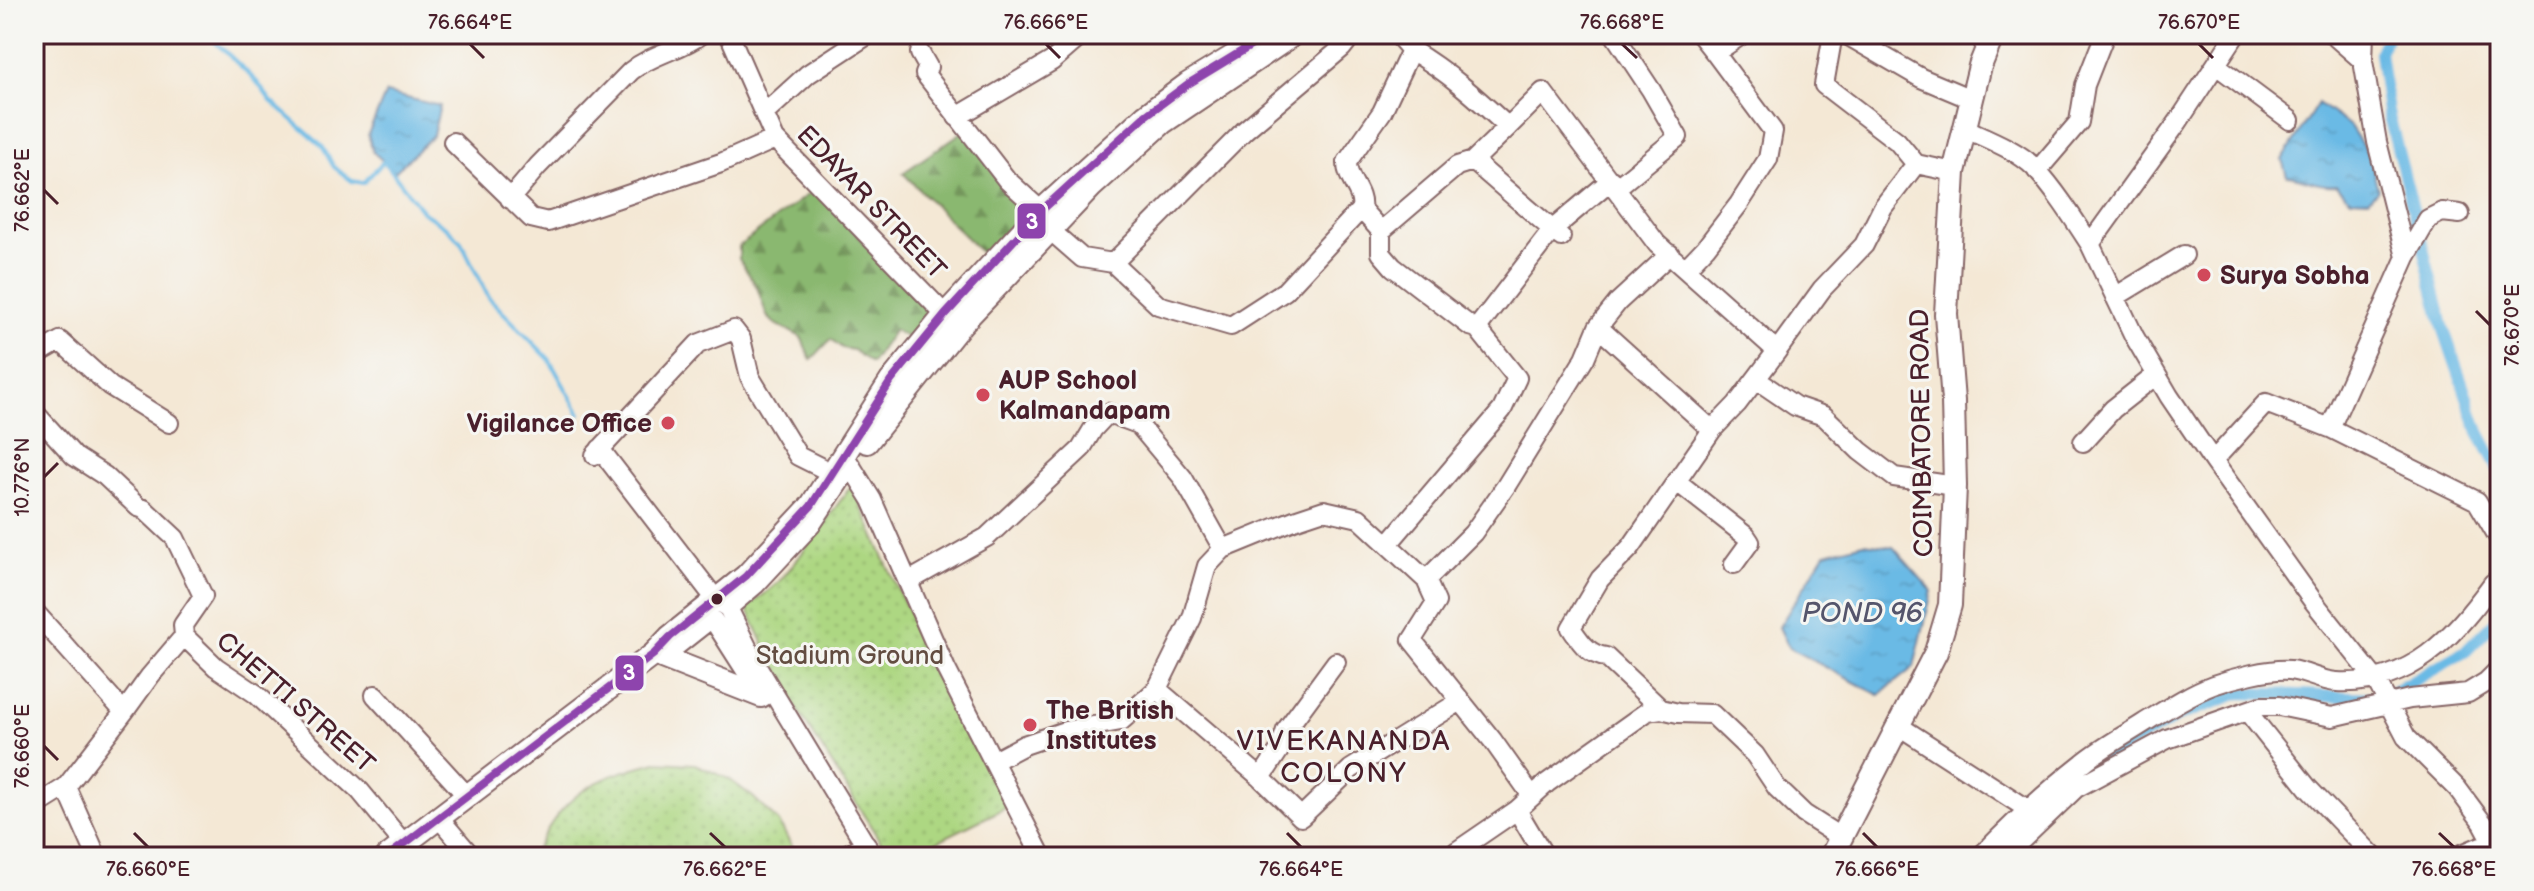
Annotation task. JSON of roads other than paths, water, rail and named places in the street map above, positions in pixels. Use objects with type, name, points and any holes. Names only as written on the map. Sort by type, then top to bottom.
[{"type":"main road","points":[[396,850],[654,654],[670,637],[722,604],[811,506],[842,464],[874,432],[951,322],[1049,222],[1145,116],[1188,84],[1270,34]]},
{"type":"main road","points":[[1049,222],[1162,123],[1294,34]]},
{"type":"main road","name":"COIMBATORE ROAD","points":[[1836,847],[1936,652],[1950,605],[1955,486],[1953,401],[1946,314],[1954,172],[1980,66],[1993,34]]},
{"type":"main road","points":[[654,654],[761,696]]},
{"type":"street","points":[[510,199],[631,71],[645,59],[682,46],[702,34]]},
{"type":"street","name":"EDAYAR STREET","points":[[729,34],[775,139],[951,322]]},
{"type":"street","points":[[764,114],[808,74],[869,34]]},
{"type":"street","points":[[957,117],[1052,61],[1083,34]]},
{"type":"street","points":[[1113,263],[1245,130],[1342,48],[1353,34]]},
{"type":"street","points":[[1397,34],[1411,50],[1466,87],[1508,127]]},
{"type":"street","points":[[1477,328],[1557,233],[1614,184],[1678,137],[1614,34]]},
{"type":"street","points":[[1686,268],[1722,226],[1768,159],[1773,131],[1700,34]]},
{"type":"street","points":[[1715,53],[1743,34]]},
{"type":"street","points":[[1833,34],[1824,85],[1897,141],[1916,164],[1954,172]]},
{"type":"street","points":[[1845,34],[1921,78],[1971,99]]},
{"type":"street","points":[[2037,171],[2079,122],[2085,85],[2105,34]]},
{"type":"street","points":[[2090,244],[2236,34]]},
{"type":"street","points":[[2332,34],[2363,61]]},
{"type":"street","points":[[2364,34],[2363,61],[2377,142],[2406,257]]},
{"type":"street","points":[[1388,544],[1502,410],[1517,378],[1477,328],[1470,326],[1393,267],[1381,253],[1381,231],[1361,209],[1361,197],[1346,170],[1347,162],[1382,112],[1411,50]]},
{"type":"street","points":[[920,53],[928,67],[925,74],[1007,180],[1082,258],[1113,263],[1158,305],[1231,326],[1285,291],[1361,209]]},
{"type":"street","points":[[2216,65],[2290,120]]},
{"type":"street","points":[[1381,231],[1457,166],[1473,161],[1543,92],[1657,244],[1777,351]]},
{"type":"street","points":[[1964,128],[1995,142],[2033,166],[2064,203],[2090,244],[2156,375],[2213,461],[2313,601],[2376,680],[2406,737],[2457,788],[2483,823],[2490,843],[2455,857]]},
{"type":"street","points":[[453,142],[531,218],[548,222],[721,163],[775,139]]},
{"type":"street","points":[[1473,161],[1557,233]]},
{"type":"street","points":[[1661,709],[1606,657],[1597,656],[1584,646],[1571,628],[1600,579],[1631,547],[1712,430],[1757,380],[1822,289],[1864,245],[1883,207],[1916,164]]},
{"type":"street","points":[[2330,428],[2406,257],[2428,219],[2442,212],[2460,214]]},
{"type":"street","points":[[1426,580],[1473,533],[1506,486],[1585,358],[1598,327],[1618,302],[1670,254]]},
{"type":"street","points":[[2115,297],[2184,255]]},
{"type":"street","points":[[1598,327],[1712,430]]},
{"type":"street","points":[[860,853],[754,661],[738,624],[597,452],[698,344],[734,330],[741,339],[750,377],[798,456],[842,464],[872,500],[946,669],[1042,857]]},
{"type":"street","points":[[34,356],[60,341],[110,386],[169,423]]},
{"type":"street","points":[[2083,442],[2113,409],[2156,375]]},
{"type":"street","points":[[1757,380],[1795,406],[1824,416],[1860,451],[1894,477],[1955,486]]},
{"type":"street","points":[[2213,461],[2266,403],[2330,428],[2477,501],[2500,540]]},
{"type":"street","points":[[34,412],[74,456],[119,486],[138,507],[175,538],[203,596],[183,625],[184,636]]},
{"type":"street","points":[[909,581],[987,537],[1081,449],[1093,429],[1108,413],[1138,424],[1183,478],[1223,549]]},
{"type":"street","points":[[1676,481],[1746,536],[1750,542],[1734,564]]},
{"type":"street","points":[[994,761],[1024,745],[1065,731],[1121,721],[1157,689],[1192,618],[1207,566],[1223,549],[1324,510],[1359,518],[1426,580],[1436,602],[1412,640],[1493,741],[1532,796]]},
{"type":"street","points":[[1980,857],[2084,761],[2160,713],[2212,686],[2268,671],[2288,670],[2337,682],[2376,680],[2406,668],[2440,645],[2466,621],[2493,583]]},
{"type":"street","points":[[34,611],[124,712]]},
{"type":"street","points":[[654,654],[675,647],[708,621],[714,621],[834,807],[860,853]]},
{"type":"street","name":"CHETTI STREET","points":[[66,787],[184,636],[216,667],[256,694],[360,791],[396,850]]},
{"type":"street","points":[[1261,778],[1280,749],[1286,730],[1336,662]]},
{"type":"street","points":[[2004,857],[2076,788],[2167,739],[2261,706],[2279,706],[2332,717],[2410,699],[2468,693],[2486,682],[2500,668]]},
{"type":"street","points":[[1157,689],[1261,778],[1301,817],[1351,769],[1459,702]]},
{"type":"street","points":[[375,695],[468,797]]},
{"type":"street","points":[[1453,857],[1624,727],[1648,711],[1661,709],[1712,714],[1755,755],[1777,788],[1836,847]]},
{"type":"street","points":[[2247,711],[2308,788],[2374,857]]},
{"type":"street","points":[[1899,726],[2029,810]]},
{"type":"street","points":[[34,807],[66,787],[97,857]]},
{"type":"street","points":[[1517,810],[1545,857]]},
{"type":"street","points":[[439,818],[472,857]]},
{"type":"water","points":[[386,93],[440,106],[433,135],[395,172],[373,152],[368,134]]},
{"type":"water","points":[[2318,103],[2350,126],[2370,157],[2378,190],[2368,200],[2351,199],[2336,185],[2287,176],[2282,160]]},
{"type":"water","name":"POND 96","points":[[1864,543],[1893,547],[1932,591],[1914,667],[1879,695],[1789,648],[1779,627],[1825,553]]},
{"type":"waterway","points":[[207,34],[257,82],[271,101],[322,146],[334,167],[352,181],[363,183],[384,161],[424,213],[461,242],[489,298],[549,359],[580,414]]},
{"type":"waterway","points":[[2388,34],[2380,52],[2388,112],[2444,330],[2479,432],[2500,472]]},
{"type":"waterway","points":[[2394,692],[2466,651],[2500,617]]},
{"type":"waterway","points":[[2086,775],[2127,745],[2179,716],[2240,693],[2377,698]]},
{"type":"place","name":"Surya Sobha","points":[[2204,275]]},
{"type":"place","name":"AUP School Kalmandapam","points":[[983,395]]},
{"type":"place","name":"Vigilance Office","points":[[668,423]]},
{"type":"place","name":"The British Institutes","points":[[1030,725]]},
{"type":"district","name":"VIVEKANANDA COLONY","points":[[1344,756]]},
{"type":"park label","name":"Stadium Ground","points":[[850,655]]}]
